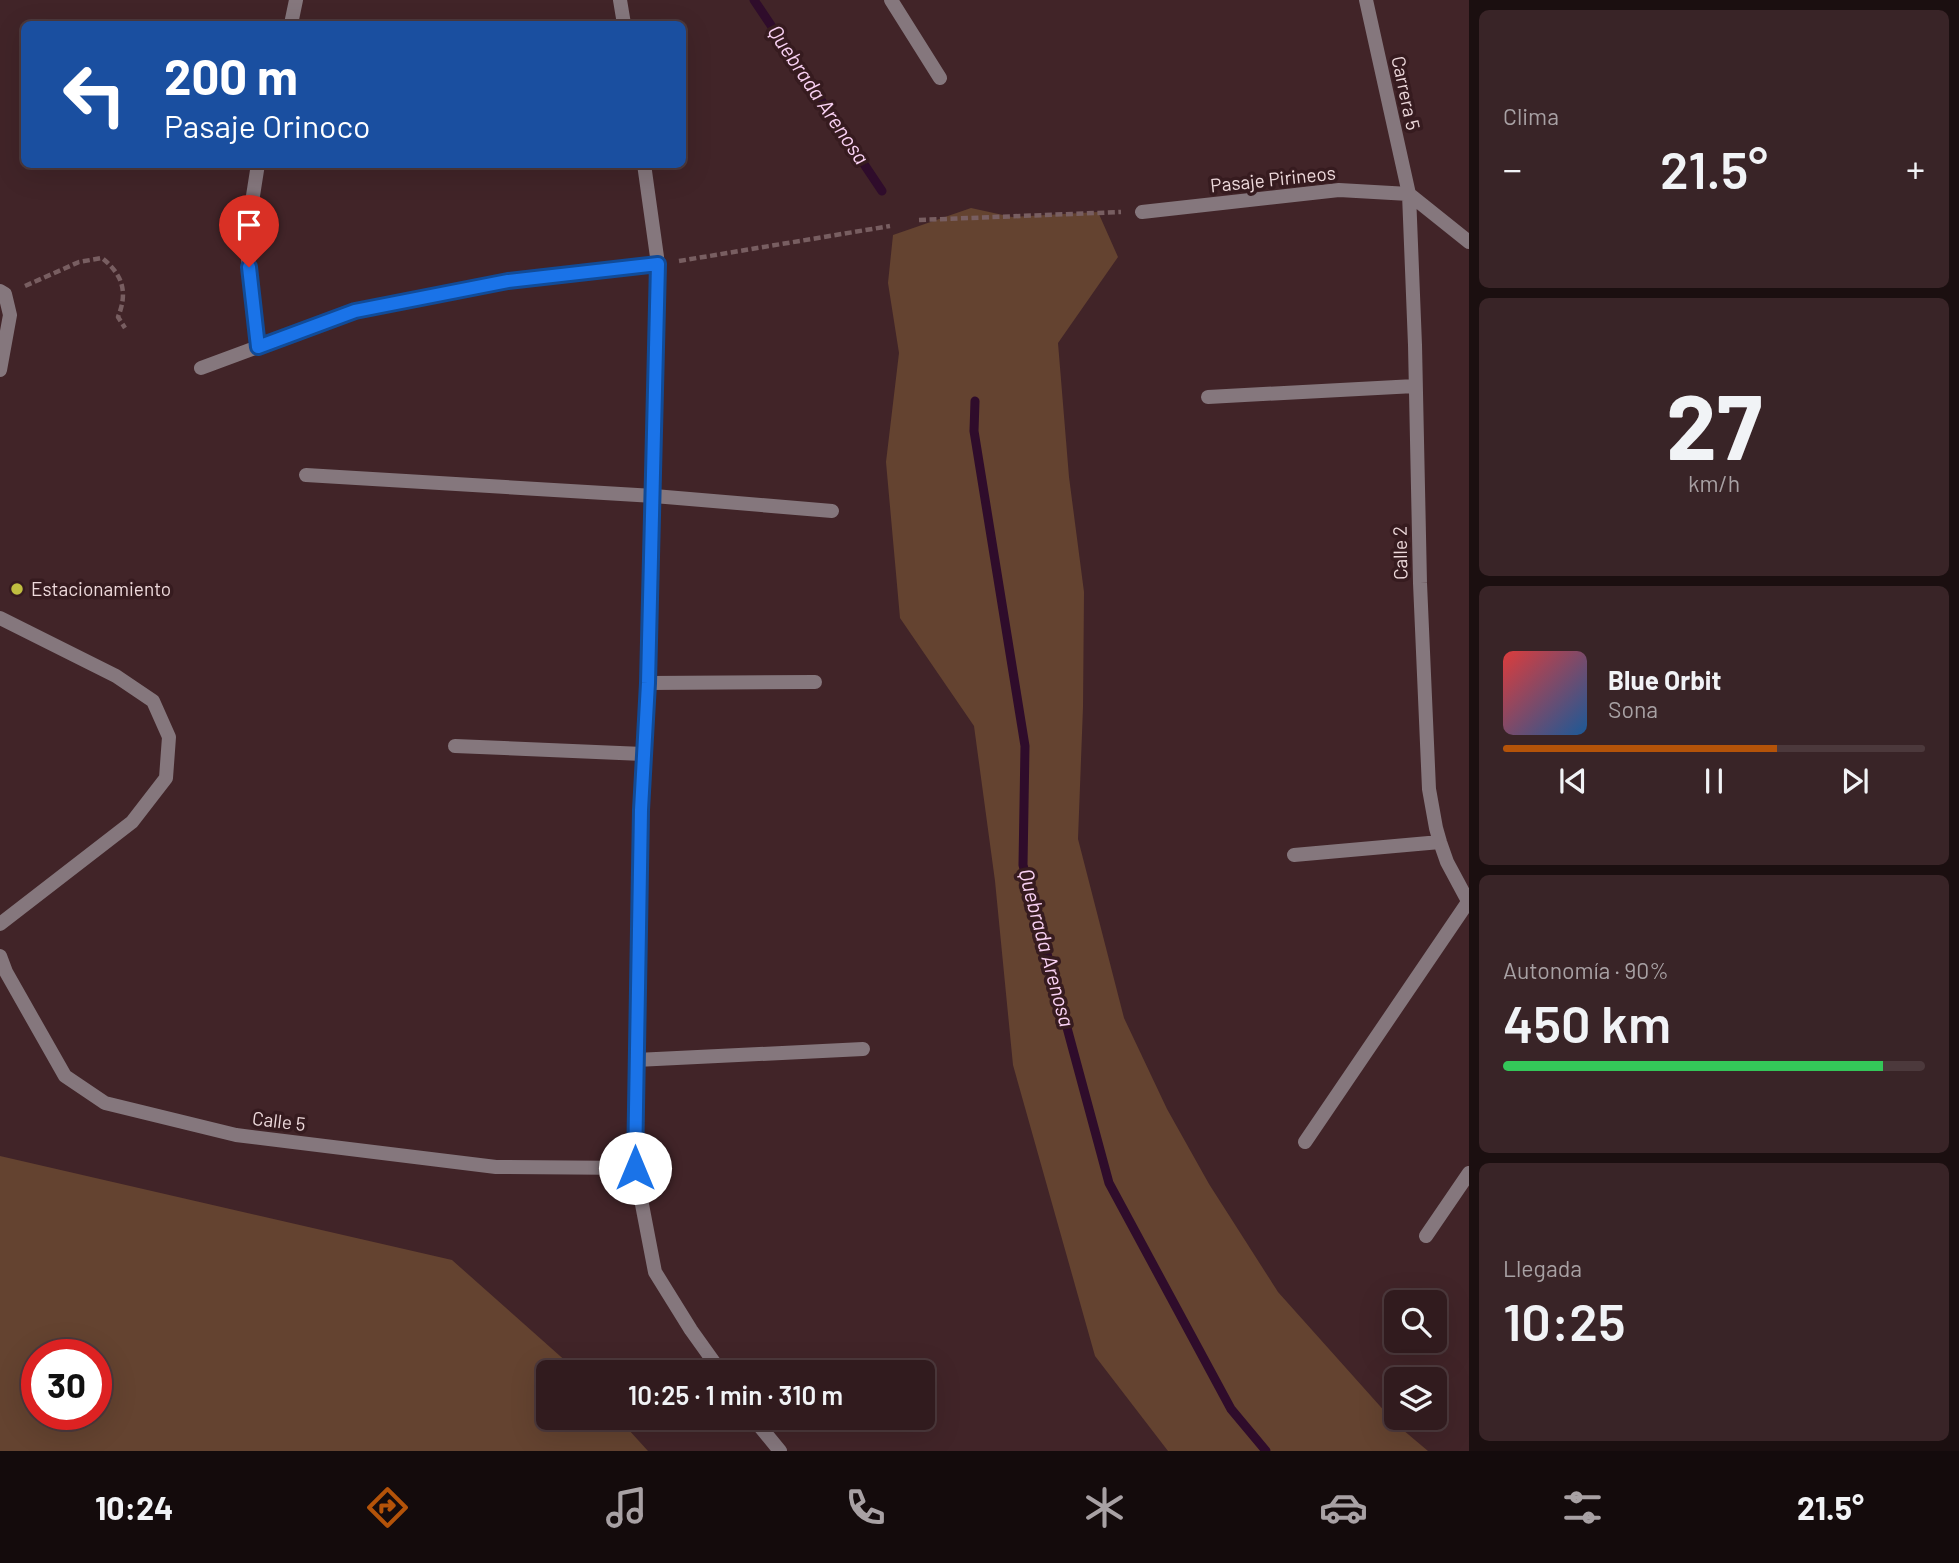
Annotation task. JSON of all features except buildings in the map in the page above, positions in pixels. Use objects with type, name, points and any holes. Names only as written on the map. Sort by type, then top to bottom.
[{"type":"street","points":[[292,21],[296,0]]},
{"type":"street","points":[[620,0],[624,21]]},
{"type":"street","points":[[891,0],[940,78]]},
{"type":"street","name":"Carrera 5","points":[[1366,0],[1409,194]]},
{"type":"street","points":[[257,168],[246,240],[258,347]]},
{"type":"street","points":[[644,168],[658,264],[654,496],[643,754],[635,1168],[655,1272],[712,1360]]},
{"type":"street","name":"Pasaje Pirineos","points":[[1142,212],[1339,190],[1409,194]]},
{"type":"street","points":[[1409,194],[1469,242]]},
{"type":"street","name":"Calle 2","points":[[1409,194],[1429,789],[1436,828],[1447,862],[1469,902]]},
{"type":"street","points":[[201,368],[355,311],[508,281],[658,264]]},
{"type":"street","points":[[0,370],[10,315],[3,292]]},
{"type":"street","points":[[1208,397],[1415,386]]},
{"type":"street","points":[[306,475],[654,496],[832,511]]},
{"type":"street","points":[[0,618],[117,676],[153,701],[169,737],[166,778],[132,822],[0,924]]},
{"type":"street","points":[[648,683],[815,682]]},
{"type":"street","points":[[455,746],[643,754]]},
{"type":"street","points":[[1294,855],[1440,842]]},
{"type":"street","points":[[1305,1142],[1469,902]]},
{"type":"street","name":"Calle 5","points":[[0,956],[6,972],[65,1076],[105,1103],[236,1135],[496,1167],[635,1168]]},
{"type":"street","points":[[636,1060],[863,1049]]},
{"type":"street","points":[[1426,1236],[1469,1173]]},
{"type":"street","points":[[763,1430],[780,1451]]},
{"type":"path","points":[[919,220],[1142,212]]},
{"type":"path","points":[[658,264],[890,226]]},
{"type":"path","points":[[3,292],[79,262],[103,258],[116,269],[121,283],[124,302],[118,317],[125,328]]},
{"type":"shaded area","points":[[971,208],[1012,217],[1098,212],[1118,257],[1058,343],[1069,477],[1084,592],[1078,839],[1124,1018],[1167,1109],[1209,1184],[1278,1292],[1384,1411],[1384,1430],[1403,1430],[1428,1451],[1168,1451],[1095,1356],[1013,1065],[995,881],[974,726],[900,618],[886,462],[899,353],[888,283],[893,235]]},
{"type":"shaded area","points":[[0,1156],[452,1260],[564,1360],[536,1360],[536,1430],[629,1430],[648,1451],[0,1451]]},
{"type":"waterway","name":"Quebrada Arenosa","points":[[754,0],[882,191]]},
{"type":"waterway","name":"Quebrada Arenosa","points":[[975,401],[974,431],[1025,746],[1023,865],[1109,1183],[1231,1409],[1266,1451]]},
{"type":"place","name":"Estacionamiento","points":[[17,589]]},
{"type":"route","points":[[249,267],[258,347],[355,311],[508,281],[658,264],[654,496],[641,810],[635,1168]]}]
